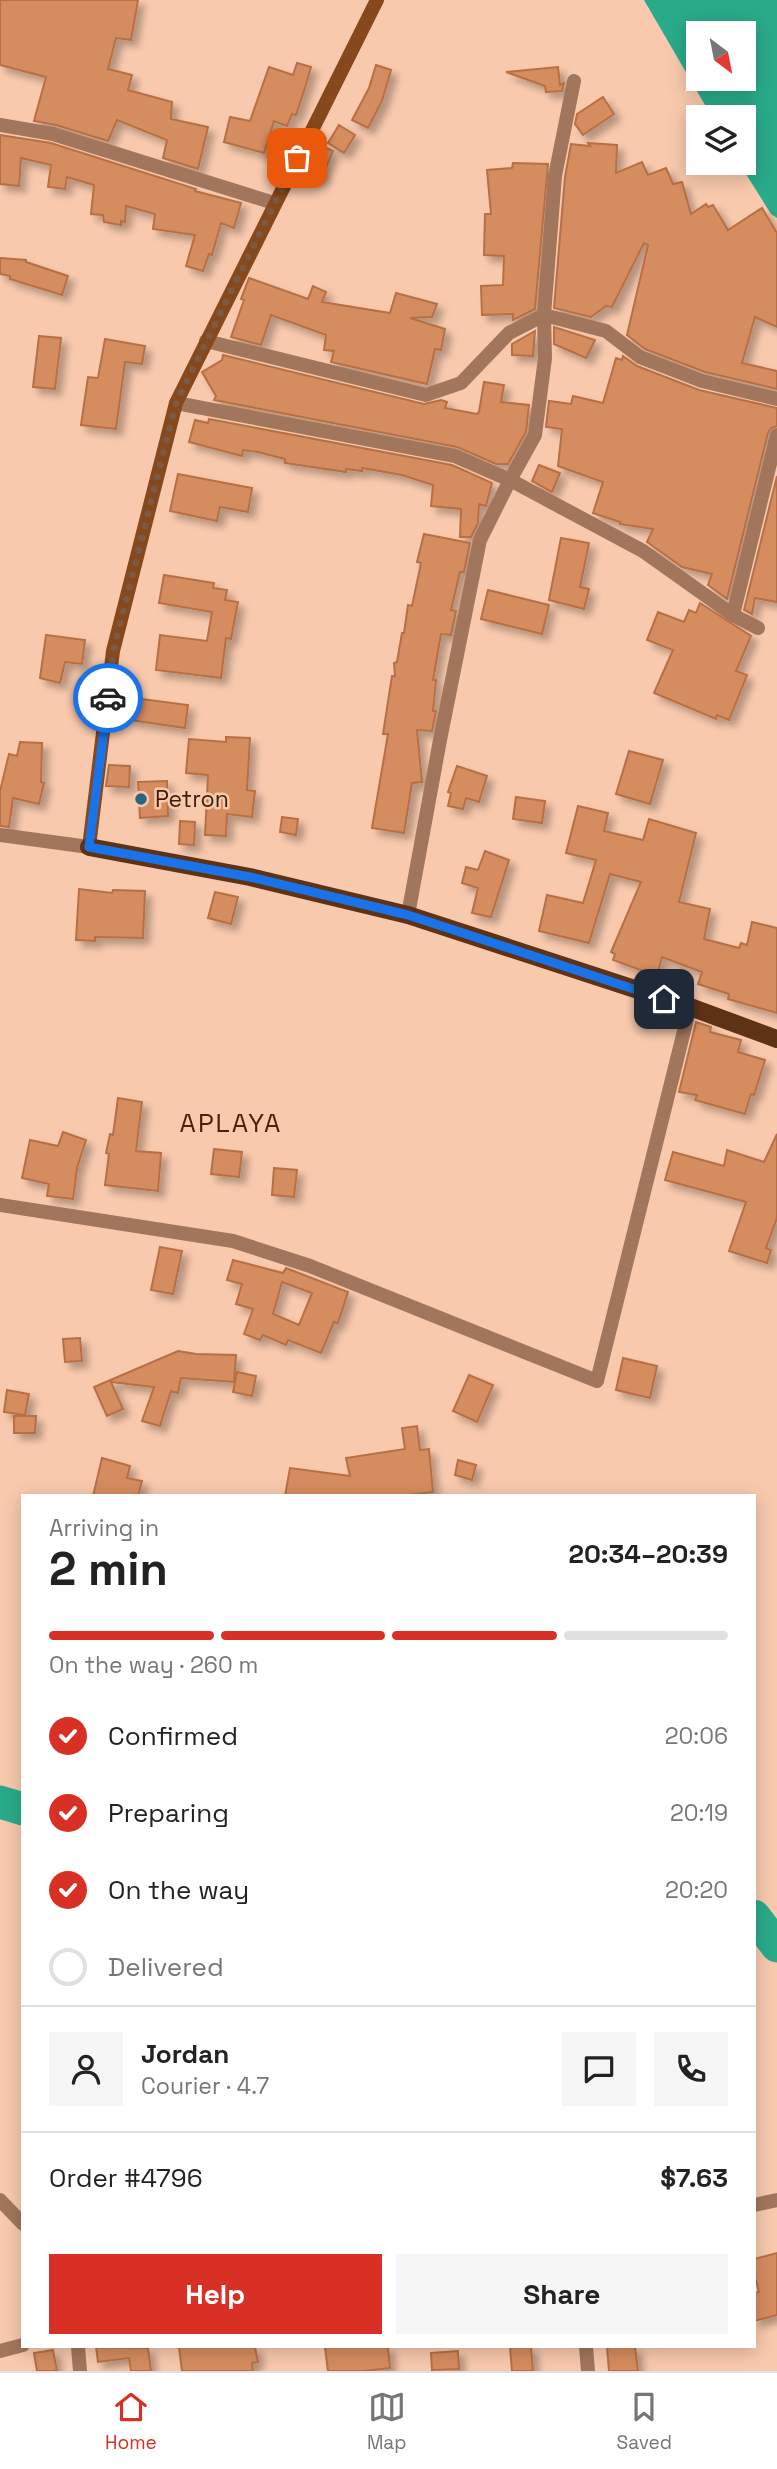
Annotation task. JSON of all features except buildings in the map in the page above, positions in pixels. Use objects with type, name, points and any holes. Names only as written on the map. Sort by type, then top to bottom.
[{"type":"main road","points":[[377,0],[176,403],[113,652],[89,847],[250,877],[408,915],[690,1007],[777,1039]]},
{"type":"street","points":[[408,915],[480,540],[535,435],[545,358],[544,315],[555,176],[574,81]]},
{"type":"street","points":[[0,125],[53,134],[274,204]]},
{"type":"street","points":[[206,341],[426,395],[461,383],[509,333],[544,315],[606,331],[640,357],[702,381],[777,399]]},
{"type":"street","points":[[176,403],[455,456],[510,480],[643,551],[733,615],[758,628]]},
{"type":"street","points":[[733,615],[777,435]]},
{"type":"street","points":[[0,835],[89,847]]},
{"type":"street","points":[[0,1205],[233,1241],[310,1266],[597,1381],[690,1007]]},
{"type":"street","points":[[0,2200],[21,2222]]},
{"type":"street","points":[[756,2205],[777,2200]]},
{"type":"street","points":[[0,2351],[21,2346]]},
{"type":"street","points":[[78,2348],[80,2371]]},
{"type":"street","points":[[586,2348],[588,2371]]},
{"type":"water","points":[[644,0],[777,0],[777,218],[771,214],[747,175],[756,175],[756,105],[705,105],[697,91],[756,91],[756,21],[686,21],[686,72]]},
{"type":"waterway","points":[[0,1802],[21,1808]]},
{"type":"waterway","points":[[756,1919],[777,1946]]},
{"type":"way so far","points":[[108,698],[113,652],[176,403],[297,158]]},
{"type":"place","name":"Petron","points":[[141,799]]},
{"type":"district","name":"APLAYA","points":[[231,1123]]},
{"type":"route","points":[[108,698],[89,847],[250,877],[408,915],[664,999]]}]
